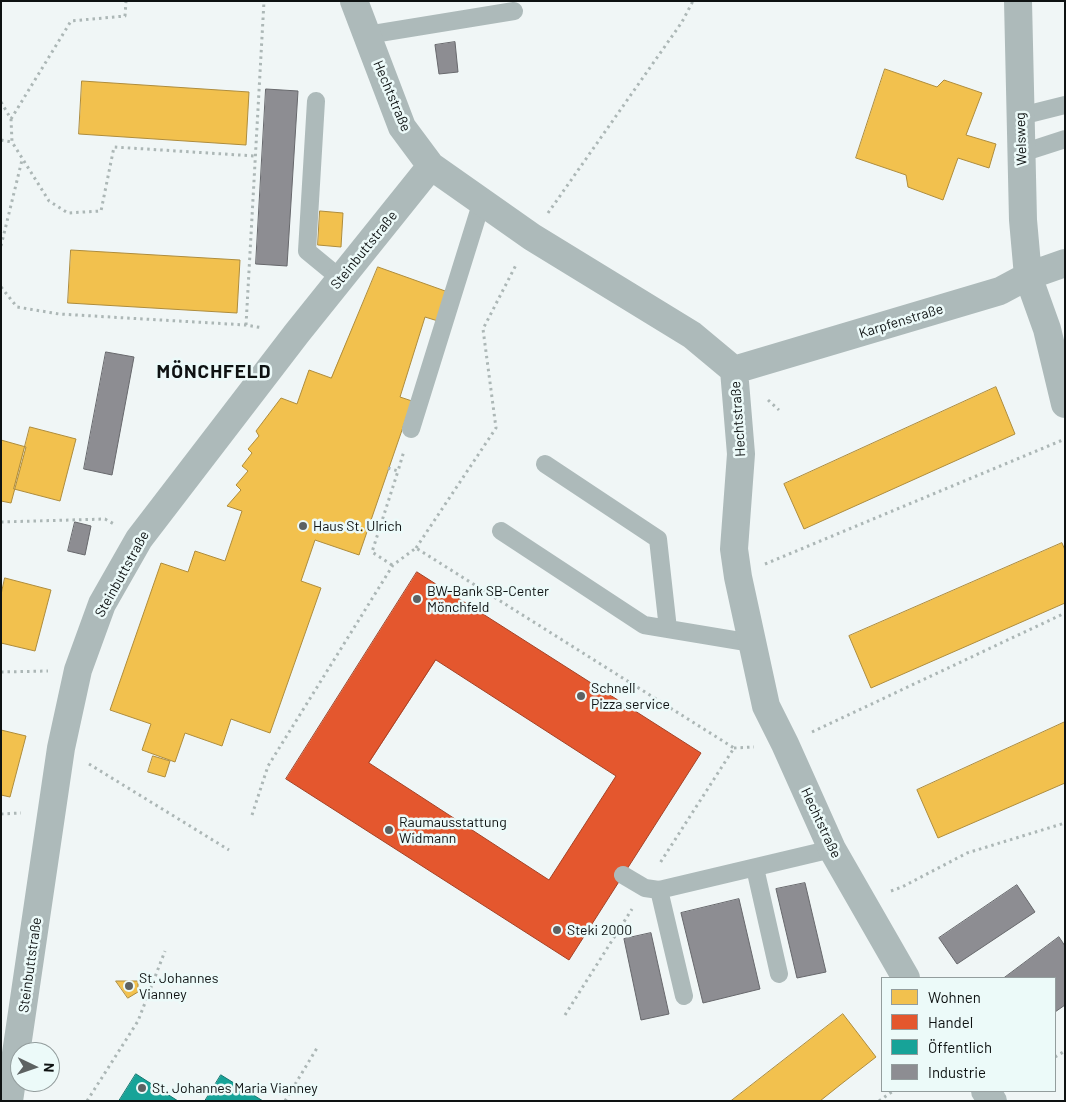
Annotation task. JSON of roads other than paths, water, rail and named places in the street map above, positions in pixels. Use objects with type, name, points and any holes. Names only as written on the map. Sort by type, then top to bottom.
[{"type":"street","name":"Hechtstraße","points":[[354,1],[402,127],[431,166],[532,236],[692,335],[734,370],[741,454],[734,549],[766,706],[832,849],[905,977]]},
{"type":"street","name":"Welsweg","points":[[1018,1],[1023,220],[1028,276],[1046,329],[1065,404]]},
{"type":"street","name":"Steinbuttstraße","points":[[9,1101],[61,748],[78,670],[102,604],[139,540],[297,333],[431,166]]},
{"type":"street","name":"Karpfenstraße","points":[[734,370],[1000,291],[1028,276],[1065,263]]},
{"type":"lane","points":[[367,35],[514,11]]},
{"type":"lane","points":[[316,101],[307,251],[341,279]]},
{"type":"lane","points":[[1021,116],[1065,105]]},
{"type":"lane","points":[[1022,153],[1065,140]]},
{"type":"lane","points":[[412,429],[482,201]]},
{"type":"lane","points":[[545,464],[658,539],[668,629]]},
{"type":"lane","points":[[501,531],[644,625],[752,643]]},
{"type":"lane","points":[[623,874],[652,889],[755,868],[832,849]]},
{"type":"lane","points":[[755,868],[779,974]]},
{"type":"lane","points":[[652,889],[684,996]]},
{"type":"place","name":"Haus St. Ulrich","points":[[303,526]]},
{"type":"place","name":"BW-Bank SB-Center Mönchfeld","points":[[417,599]]},
{"type":"place","name":"Schnell Pizza service","points":[[581,696]]},
{"type":"place","name":"Raumausstattung Widmann","points":[[389,830]]},
{"type":"place","name":"Steki 2000","points":[[557,930]]},
{"type":"place","name":"St. Johannes Vianney","points":[[129,986]]},
{"type":"place","name":"St. Johannes Maria Vianney","points":[[142,1088]]},
{"type":"district","name":"MÖNCHFELD","points":[[214,372]]}]
